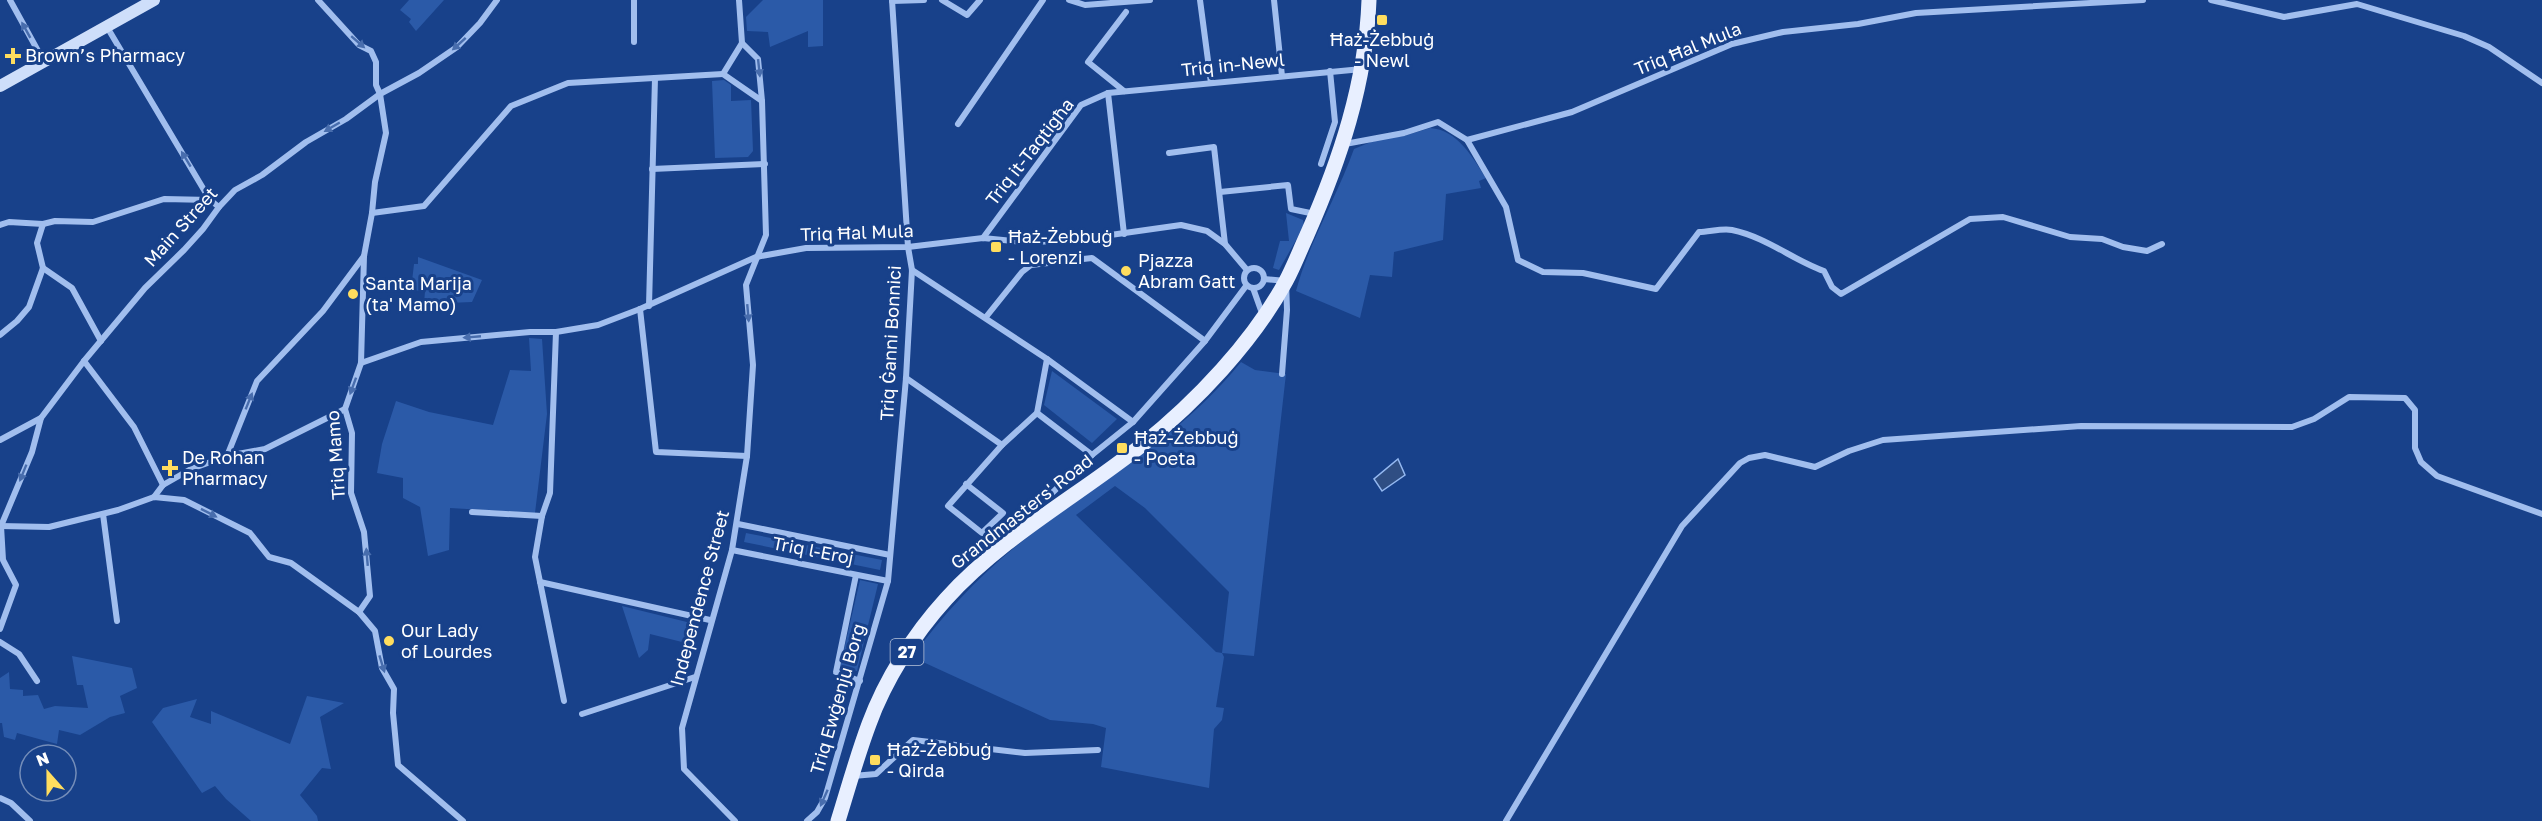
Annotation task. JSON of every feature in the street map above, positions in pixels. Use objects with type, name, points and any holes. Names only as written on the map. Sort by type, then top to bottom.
[{"type":"main road","name":"Grandmasters' Road","points":[[838,821],[869,723],[885,690],[903,657],[946,599],[972,574],[1035,523],[1133,452],[1169,422],[1210,381],[1263,316],[1286,281],[1344,145],[1362,69],[1369,0]]},
{"type":"street","points":[[10,0],[43,60]]},
{"type":"street","points":[[0,86],[153,0]]},
{"type":"street","name":"Triq Mamo","points":[[318,0],[359,45],[371,51],[376,62],[376,85],[380,94],[386,134],[375,182],[364,256],[361,363],[345,409],[352,433],[351,493],[364,532],[370,596],[359,612]]},
{"type":"street","name":"Main Street","points":[[0,440],[41,418],[84,361],[145,288],[203,229],[235,190],[262,176],[306,142],[346,119],[380,94],[419,73],[457,47],[480,23],[497,0]]},
{"type":"street","points":[[634,0],[634,42]]},
{"type":"street","points":[[723,74],[742,43],[739,0]]},
{"type":"street","points":[[892,1],[924,0]]},
{"type":"street","points":[[942,0],[967,15],[980,0]]},
{"type":"street","points":[[958,124],[1043,0]]},
{"type":"street","points":[[1069,0],[1084,5],[1150,0]]},
{"type":"street","points":[[1200,0],[1211,83]]},
{"type":"street","points":[[1274,0],[1282,76]]},
{"type":"street","name":"Triq Ħal Mula","points":[[1467,140],[1572,112],[1732,44],[1783,33],[1858,24],[1916,13],[2143,0]]},
{"type":"street","points":[[2211,0],[2284,16],[2357,4],[2464,36],[2489,47],[2542,83]]},
{"type":"street","name":"Triq Ġanni Bonnici","points":[[888,581],[906,378],[912,270],[908,247],[892,1]]},
{"type":"street","points":[[1124,91],[1088,62],[1126,12]]},
{"type":"street","points":[[106,26],[210,200],[219,207]]},
{"type":"street","name":"Independence Street","points":[[735,821],[684,769],[682,728],[710,620],[732,550],[738,524],[747,456],[753,365],[746,285],[766,235],[765,164],[758,59],[742,43]]},
{"type":"street","name":"Triq in-Newl","points":[[1108,93],[1362,69]]},
{"type":"street","points":[[1321,164],[1335,122],[1330,71]]},
{"type":"street","points":[[372,213],[424,206],[511,106],[568,83],[723,74],[762,101]]},
{"type":"street","points":[[649,306],[655,78]]},
{"type":"street","points":[[1108,93],[1124,234]]},
{"type":"street","name":"Triq it-Taqtigħa","points":[[983,238],[1081,105],[1108,93]]},
{"type":"street","points":[[1344,145],[1404,133],[1438,122],[1467,140],[1506,207],[1518,260],[1542,272],[1583,273],[1656,289],[1699,232],[1732,230],[1789,252],[1807,265],[1824,271],[1832,287],[1841,294],[1970,219],[2003,217],[2070,237],[2102,239],[2123,247],[2147,251],[2162,244]]},
{"type":"street","points":[[1168,153],[1214,147],[1225,244]]},
{"type":"street","points":[[652,170],[765,164]]},
{"type":"street","points":[[1220,192],[1288,185],[1291,209],[1316,214]]},
{"type":"street","points":[[0,225],[9,222],[43,224],[55,220],[93,222],[164,199],[210,200]]},
{"type":"street","points":[[0,335],[17,321],[28,307],[43,268],[37,243],[43,224]]},
{"type":"street","name":"Triq Ħal Mula","points":[[361,363],[421,342],[530,332],[556,332],[598,325],[649,306],[756,257],[806,248],[908,247],[983,238],[1023,242],[1068,241],[1181,225],[1207,231],[1225,244],[1247,270]]},
{"type":"street","name":"Triq Mamo","points":[[227,456],[257,381],[323,311],[364,256]]},
{"type":"street","points":[[986,317],[1022,272],[1031,265],[1092,258],[1205,341]]},
{"type":"street","points":[[1052,493],[1092,455],[1133,422],[1250,287],[1262,285],[1264,279],[1260,269],[1253,267],[1247,270],[1243,279],[1250,287],[1263,316]]},
{"type":"street","points":[[43,268],[72,288],[101,341]]},
{"type":"street","points":[[912,270],[986,317],[1133,422]]},
{"type":"street","points":[[1264,279],[1286,281],[1287,310],[1282,374]]},
{"type":"street","points":[[640,309],[656,452],[747,456]]},
{"type":"street","points":[[556,332],[550,493],[542,516],[535,557],[564,701]]},
{"type":"street","points":[[966,484],[1003,513],[982,532],[948,506],[966,484],[975,477],[1002,445],[1037,413],[1047,359]]},
{"type":"street","points":[[84,361],[134,427],[163,485]]},
{"type":"street","points":[[906,378],[1002,445]]},
{"type":"street","points":[[1506,821],[1682,526],[1740,463],[1757,456],[1775,456],[1815,467],[1849,451],[1883,440],[2081,426],[2292,427],[2314,419],[2349,397],[2405,398],[2415,410],[2415,448],[2421,462],[2437,476],[2542,514]]},
{"type":"street","points":[[153,497],[163,485],[191,469],[227,456],[265,449],[345,409]]},
{"type":"street","points":[[1037,413],[1092,455]]},
{"type":"street","points":[[0,629],[16,585],[3,560],[1,526],[32,452],[41,418]]},
{"type":"street","points":[[1,526],[49,527],[103,514],[153,497],[184,500],[250,534],[269,557],[291,563],[359,612],[375,632],[382,668],[394,689],[393,713],[398,765],[463,821]]},
{"type":"street","points":[[472,512],[542,516]]},
{"type":"street","points":[[103,514],[117,621]]},
{"type":"street","name":"Triq l-Eroj","points":[[738,524],[890,555]]},
{"type":"street","name":"Triq l-Eroj","points":[[732,550],[888,581]]},
{"type":"street","points":[[856,575],[836,672],[860,681]]},
{"type":"street","name":"Triq Ewġenju Borg","points":[[807,821],[817,812],[825,798],[888,581]]},
{"type":"street","points":[[540,582],[710,620]]},
{"type":"street","points":[[0,642],[19,654],[37,681]]},
{"type":"street","points":[[582,714],[695,677]]},
{"type":"street","points":[[852,776],[876,774],[913,740],[1024,753],[1098,750]]},
{"type":"street","points":[[0,798],[11,802],[30,821]]},
{"type":"shaded area","points":[[409,0],[444,0],[416,31],[409,22],[411,19],[400,10]]},
{"type":"shaded area","points":[[763,0],[823,0],[823,46],[808,47],[808,31],[770,47],[768,32],[747,31],[746,17]]},
{"type":"shaded area","points":[[724,80],[731,85],[731,101],[751,100],[753,151],[748,157],[715,158],[712,81]]},
{"type":"shaded area","points":[[1430,128],[1440,130],[1456,139],[1470,153],[1486,178],[1479,181],[1481,188],[1446,194],[1443,240],[1394,252],[1392,277],[1370,275],[1360,318],[1296,291],[1308,255],[1354,149],[1378,139],[1404,136]]},
{"type":"shaded area","points":[[1286,213],[1303,220],[1304,226],[1279,270],[1273,268],[1280,241],[1289,241]]},
{"type":"shaded area","points":[[418,257],[482,280],[472,302],[424,304],[425,291],[411,290],[414,264],[418,264]]},
{"type":"shaded area","points":[[529,338],[542,339],[547,414],[535,513],[450,508],[449,550],[428,556],[420,507],[403,498],[403,478],[377,473],[382,444],[396,401],[429,412],[493,425],[510,370],[531,371]]},
{"type":"shaded area","points":[[1241,362],[1255,370],[1286,374],[1254,656],[1222,653],[1224,657],[1216,707],[1224,708],[1222,720],[1214,729],[1209,788],[1101,767],[1106,728],[1093,724],[1050,720],[912,657],[960,599],[1001,559],[1044,524],[1162,439],[1216,390]],"holes":[[[1115,486],[1145,508],[1229,592],[1222,653],[1216,652],[1076,515]]]},
{"type":"shaded area","points":[[1052,371],[1117,419],[1092,443],[1044,405]]},
{"type":"shaded area","points":[[1398,459],[1405,475],[1382,491],[1374,479]]},
{"type":"shaded area","points":[[746,533],[882,560],[880,570],[744,542]]},
{"type":"shaded area","points":[[860,580],[878,584],[857,671],[840,667]]},
{"type":"shaded area","points":[[622,606],[691,623],[695,632],[693,639],[684,637],[682,642],[650,634],[648,650],[639,658]]},
{"type":"shaded area","points":[[72,656],[132,668],[137,688],[120,696],[125,713],[110,717],[80,735],[59,730],[57,743],[17,733],[15,740],[4,737],[2,723],[0,723],[0,678],[9,672],[10,689],[23,690],[23,696],[38,695],[44,709],[55,706],[88,708],[83,685],[77,685]]},
{"type":"shaded area","points":[[307,696],[344,703],[320,717],[331,769],[322,768],[300,795],[317,816],[318,821],[251,821],[215,786],[202,793],[152,722],[163,708],[197,699],[190,717],[211,724],[211,711],[290,744]]},
{"type":"place","name":"Ħaż-Żebbuġ - Newl","points":[[1382,20]]},
{"type":"place","name":"Brown’s Pharmacy","points":[[13,56]]},
{"type":"place","name":"Ħaż-Żebbuġ - Lorenzi","points":[[996,247]]},
{"type":"place","name":"Pjazza Abram Gatt","points":[[1126,271]]},
{"type":"place","name":"Santa Marija (ta' Mamo)","points":[[353,294]]},
{"type":"place","name":"Ħaż-Żebbuġ - Poeta","points":[[1122,448]]},
{"type":"place","name":"De Rohan Pharmacy","points":[[170,468]]},
{"type":"place","name":"Our Lady of Lourdes","points":[[389,641]]},
{"type":"place","name":"Ħaż-Żebbuġ - Qirda","points":[[875,760]]}]
